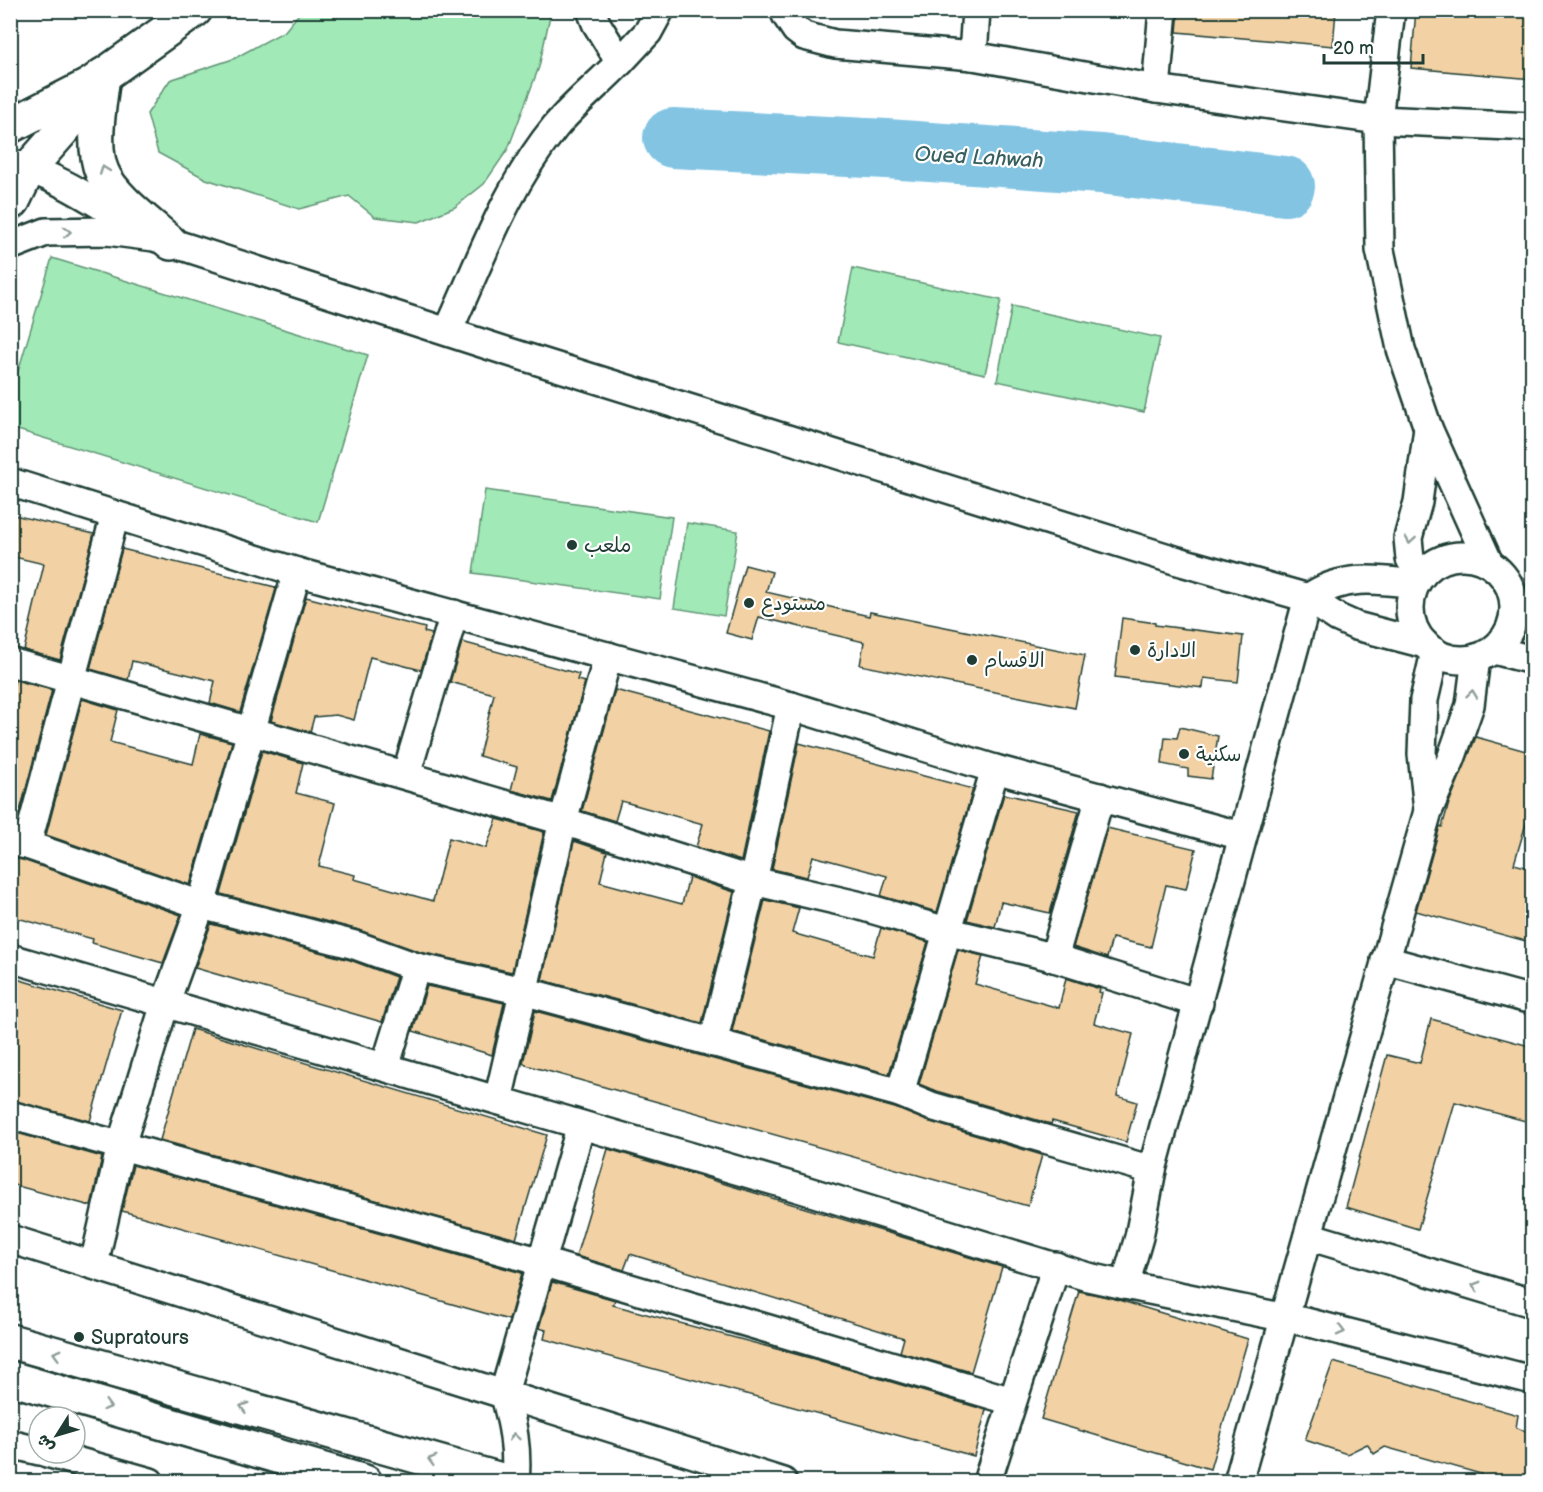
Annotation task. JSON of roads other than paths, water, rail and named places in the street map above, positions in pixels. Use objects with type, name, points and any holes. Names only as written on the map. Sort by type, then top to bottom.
[{"type":"main road","points":[[10,126],[97,80],[195,10]]},
{"type":"main road","points":[[15,190],[67,125],[97,80]]},
{"type":"main road","points":[[97,80],[97,139],[102,172],[120,197],[162,240]]},
{"type":"main road","points":[[10,1341],[508,1482]]},
{"type":"main road","points":[[10,1378],[365,1482]]},
{"type":"street","points":[[591,10],[596,23],[620,62]]},
{"type":"street","points":[[448,331],[511,193],[534,157],[556,126],[648,32],[660,10]]},
{"type":"street","points":[[786,10],[786,15],[796,30],[804,36],[835,44],[973,56],[1156,89],[1378,120],[1533,127]]},
{"type":"street","points":[[973,56],[976,10]]},
{"type":"street","points":[[1156,89],[1163,10]]},
{"type":"street","points":[[1391,10],[1378,120],[1380,250],[1401,349],[1428,428],[1489,563]]},
{"type":"street","points":[[15,190],[63,183],[162,240]]},
{"type":"street","points":[[10,246],[45,232],[107,231],[162,240],[1168,558],[1308,598],[1322,609],[1356,626],[1430,648],[1447,658],[1462,661],[1485,654],[1533,660]]},
{"type":"street","points":[[1418,580],[1410,559],[1408,538],[1418,502],[1428,428]]},
{"type":"street","points":[[10,482],[297,572],[791,706],[995,768],[1242,836]]},
{"type":"street","points":[[115,515],[71,680],[19,844],[201,905],[355,945],[416,968],[523,991],[900,1093],[931,1106],[1152,1170]]},
{"type":"street","points":[[1238,1482],[1428,811],[1451,759],[1485,654],[1507,634],[1514,614],[1523,600],[1499,571],[1489,563],[1477,558],[1464,555],[1448,558],[1433,565],[1418,580],[1409,605],[1411,621],[1417,635],[1430,648]]},
{"type":"street","points":[[94,1264],[121,1145],[165,1004],[201,905],[297,572]]},
{"type":"street","points":[[1125,1285],[1139,1237],[1152,1170],[1308,598],[1331,585],[1351,580],[1370,578],[1418,580]]},
{"type":"street","points":[[406,775],[454,614]]},
{"type":"street","points":[[1428,811],[1422,754],[1424,700],[1430,648]]},
{"type":"street","points":[[498,1100],[563,821],[608,656]]},
{"type":"street","points":[[10,662],[563,821],[753,880],[857,905],[946,931],[1054,958],[1199,1004]]},
{"type":"street","points":[[713,1043],[753,880],[791,706]]},
{"type":"street","points":[[900,1093],[995,768]]},
{"type":"street","points":[[1054,958],[1100,797]]},
{"type":"street","points":[[10,958],[498,1100],[1088,1277],[1284,1318],[1533,1380]]},
{"type":"street","points":[[1384,960],[1533,1000]]},
{"type":"street","points":[[386,1067],[416,968]]},
{"type":"street","points":[[10,1115],[542,1262],[1012,1401]]},
{"type":"street","points":[[515,1482],[517,1460],[515,1438],[504,1393],[581,1125]]},
{"type":"street","points":[[1308,1236],[1533,1303]]},
{"type":"street","points":[[10,1239],[783,1482]]},
{"type":"street","points":[[987,1482],[1056,1266]]},
{"type":"street","points":[[10,1444],[27,1448]]},
{"type":"street","points":[[87,1464],[150,1482]]},
{"type":"waterway","name":"Oued Lahwah","points":[[673,138],[887,149],[1101,164],[1285,186]]},
{"type":"place","name":"ملعب","points":[[572,545]]},
{"type":"place","name":"مستودع","points":[[749,603]]},
{"type":"place","name":"الادارة","points":[[1135,650]]},
{"type":"place","name":"الاقسام","points":[[972,660]]},
{"type":"place","name":"سكنية","points":[[1184,754]]},
{"type":"place","name":"Supratours","points":[[79,1337]]}]
